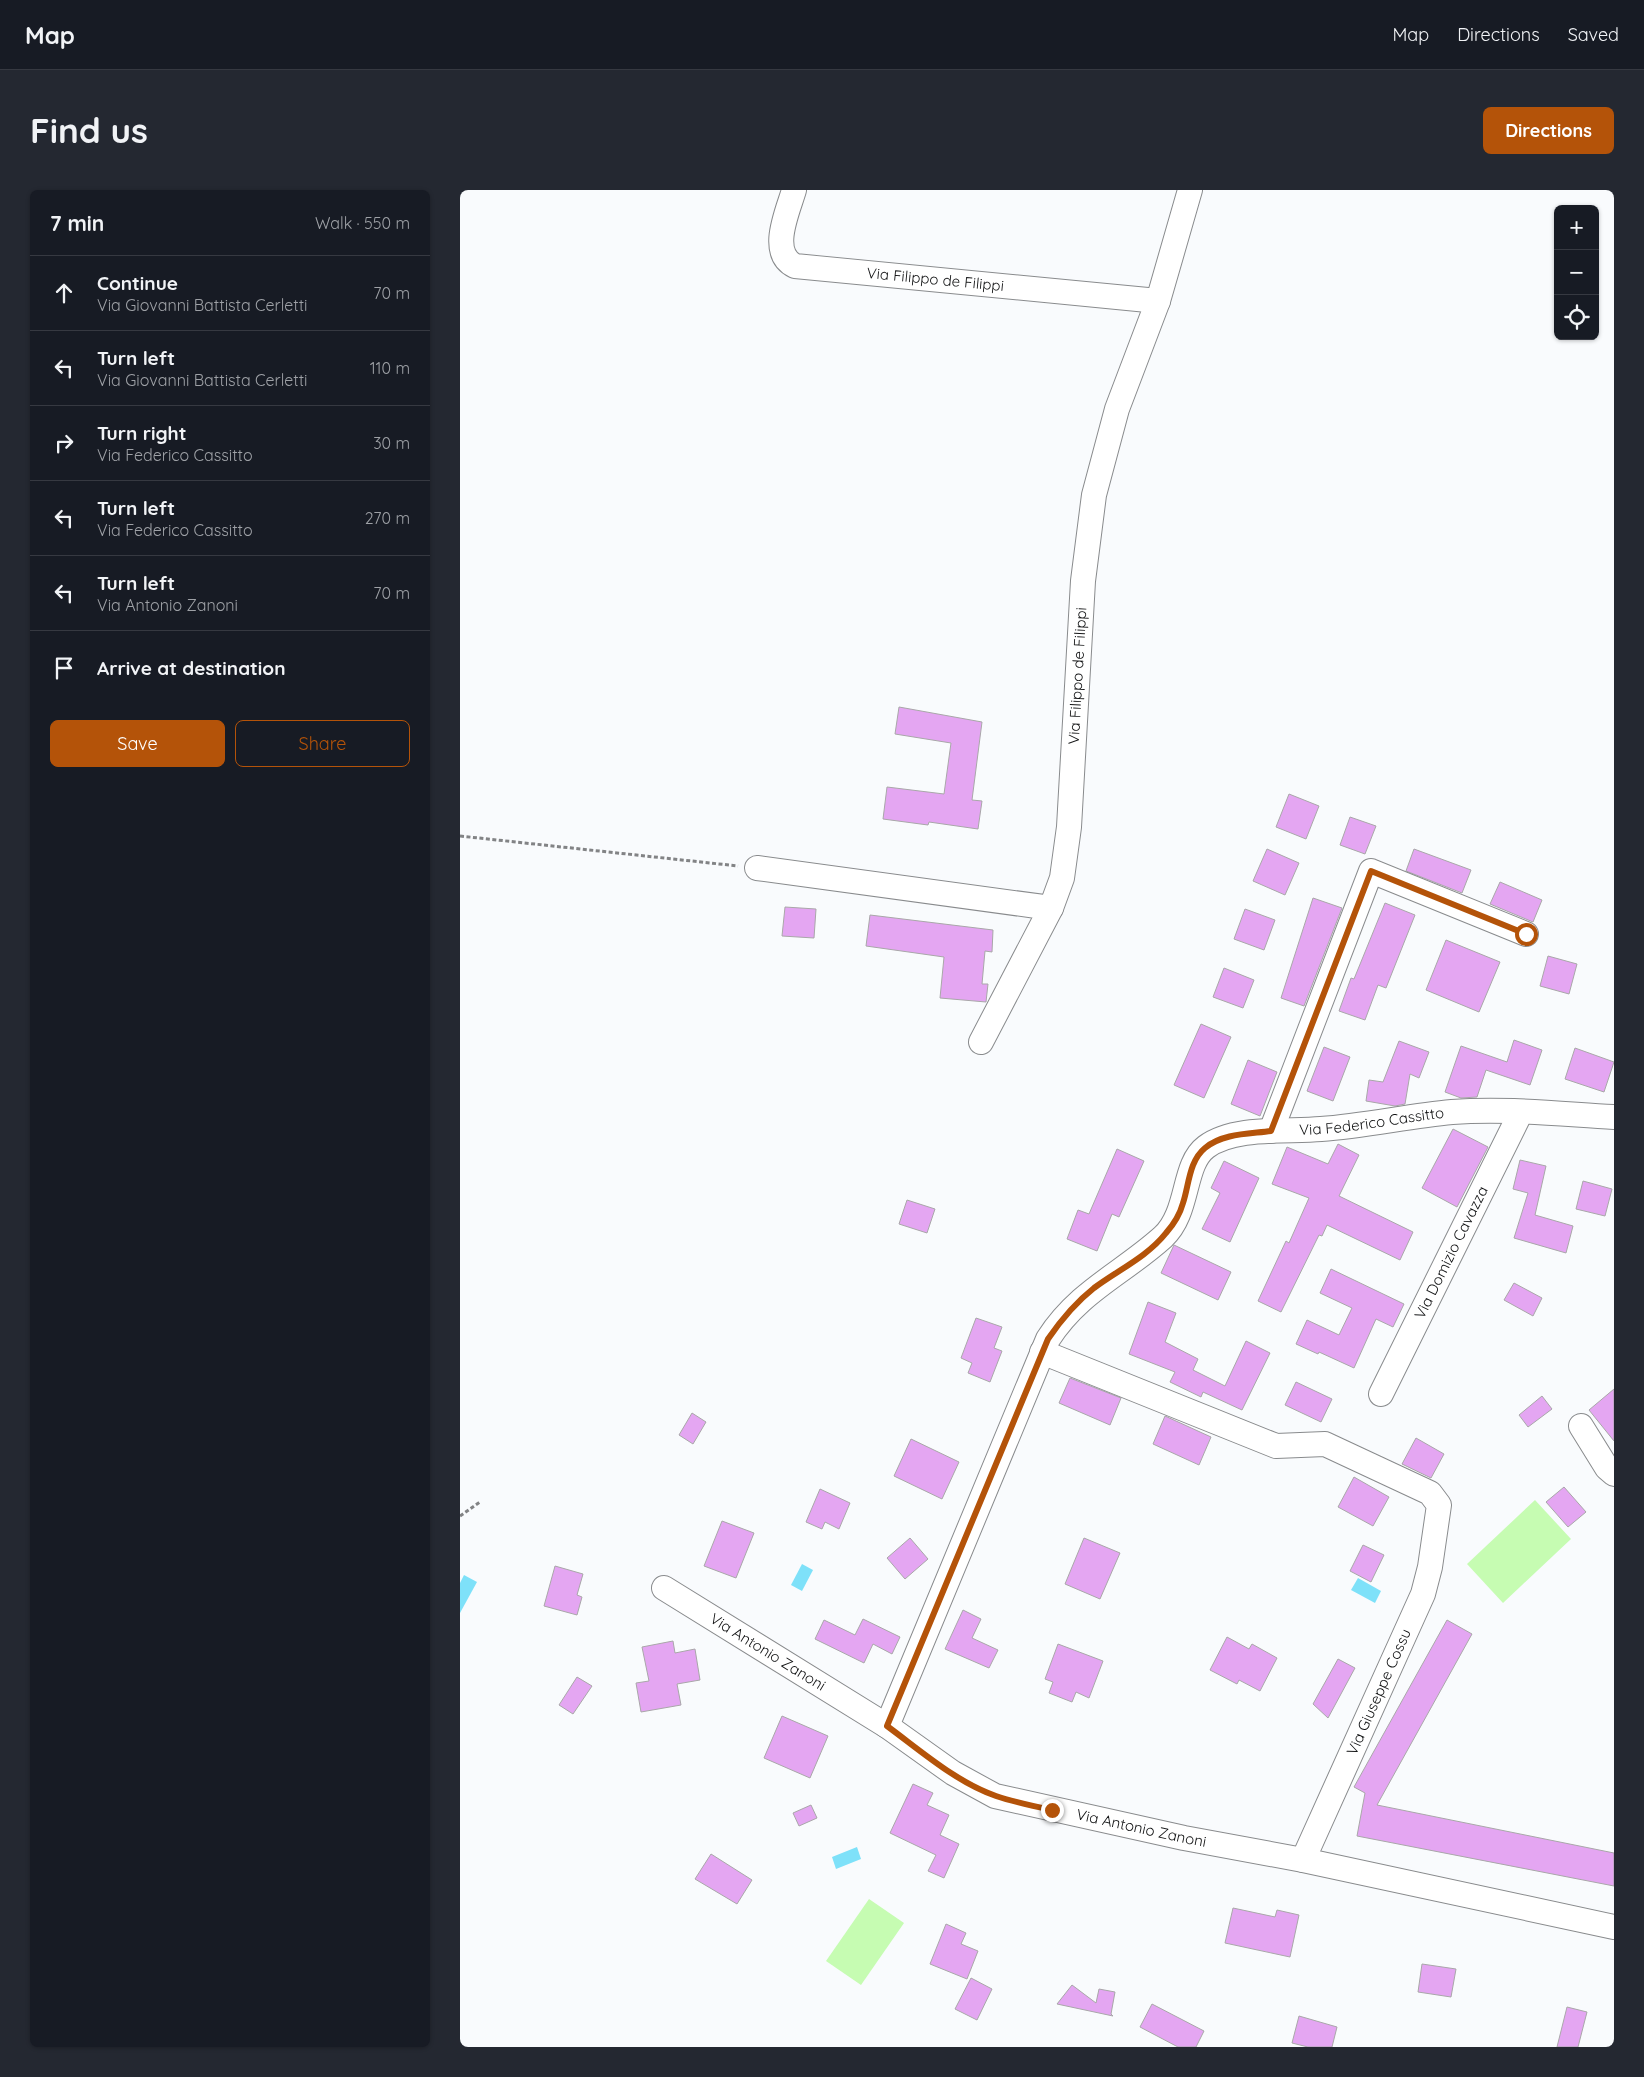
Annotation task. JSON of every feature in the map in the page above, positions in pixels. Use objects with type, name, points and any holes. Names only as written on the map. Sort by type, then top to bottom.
[{"type":"street","name":"Via Filippo de Filippi","points":[[794,190],[781,246],[784,256],[795,266],[1158,301]]},
{"type":"street","name":"Via Filippo de Filippi","points":[[981,1042],[1051,908],[1062,878],[1069,836],[1082,581],[1094,495],[1117,409],[1158,301],[1190,190]]},
{"type":"street","points":[[757,868],[1051,908]]},
{"type":"street","points":[[1271,1131],[1371,871],[1526,934]]},
{"type":"street","name":"Via Federico Cassitto","points":[[887,1726],[1042,1352],[1055,1329],[1074,1306],[1096,1287],[1146,1252],[1166,1234],[1177,1219],[1183,1204],[1194,1162],[1206,1147],[1229,1137],[1271,1131],[1321,1130],[1453,1112],[1521,1112],[1614,1117]]},
{"type":"street","name":"Via Domizio Cavazza","points":[[1381,1394],[1521,1112]]},
{"type":"street","name":"Via Giuseppe Cossu","points":[[1042,1352],[1276,1446],[1325,1444],[1430,1493],[1439,1505],[1428,1574],[1417,1609],[1303,1860]]},
{"type":"street","points":[[1581,1426],[1607,1468],[1614,1474]]},
{"type":"street","name":"Via Antonio Zanoni","points":[[664,1588],[887,1726],[953,1774],[995,1796],[1184,1838],[1303,1860],[1614,1927]]},
{"type":"path","points":[[460,836],[757,868]]},
{"type":"path","points":[[460,1516],[480,1502]]},
{"type":"green space","points":[[1535,1500],[1571,1539],[1503,1603],[1467,1564]]},
{"type":"green space","points":[[869,1899],[904,1923],[861,1985],[826,1961]]},
{"type":"water","points":[[802,1564],[813,1570],[802,1591],[791,1585]]},
{"type":"water","points":[[464,1575],[477,1582],[460,1613],[460,1583]]},
{"type":"water","points":[[1358,1578],[1381,1591],[1375,1603],[1351,1590]]},
{"type":"water","points":[[857,1847],[861,1859],[836,1869],[832,1857]]},
{"type":"building","points":[[899,707],[982,722],[972,800],[982,801],[978,829],[929,822],[928,825],[883,819],[887,787],[944,794],[951,743],[895,734]]},
{"type":"building","points":[[1289,794],[1319,806],[1306,839],[1276,827]]},
{"type":"building","points":[[1350,817],[1376,826],[1365,854],[1340,845]]},
{"type":"building","points":[[1267,849],[1299,863],[1285,895],[1253,881]]},
{"type":"building","points":[[1414,849],[1471,870],[1462,893],[1406,871]]},
{"type":"building","points":[[1500,882],[1542,900],[1533,922],[1490,904]]},
{"type":"building","points":[[1313,898],[1342,908],[1304,1006],[1281,998]]},
{"type":"building","points":[[1385,903],[1415,915],[1386,988],[1378,985],[1365,1020],[1339,1011],[1351,978],[1354,979]]},
{"type":"building","points":[[785,907],[816,909],[814,938],[782,936]]},
{"type":"building","points":[[1245,909],[1275,920],[1264,950],[1234,939]]},
{"type":"building","points":[[870,915],[993,930],[992,952],[985,951],[982,984],[988,984],[986,1002],[940,998],[944,957],[866,946]]},
{"type":"building","points":[[1446,940],[1500,962],[1479,1012],[1426,990]]},
{"type":"building","points":[[1548,956],[1577,964],[1569,994],[1540,986]]},
{"type":"building","points":[[1224,968],[1254,980],[1243,1008],[1213,997]]},
{"type":"building","points":[[1201,1024],[1231,1037],[1204,1098],[1174,1085]]},
{"type":"building","points":[[1514,1040],[1542,1050],[1530,1085],[1486,1070],[1477,1097],[1461,1098],[1445,1092],[1461,1046],[1507,1062]]},
{"type":"building","points":[[1399,1041],[1429,1052],[1419,1078],[1410,1074],[1405,1104],[1395,1106],[1366,1101],[1369,1080],[1383,1082]]},
{"type":"building","points":[[1324,1047],[1350,1057],[1333,1101],[1307,1091]]},
{"type":"building","points":[[1575,1048],[1614,1062],[1604,1092],[1565,1079]]},
{"type":"building","points":[[1248,1060],[1277,1072],[1260,1116],[1231,1104]]},
{"type":"building","points":[[1453,1129],[1488,1147],[1457,1207],[1422,1188]]},
{"type":"building","points":[[1338,1144],[1359,1155],[1339,1196],[1413,1232],[1400,1260],[1327,1225],[1322,1236],[1319,1235],[1281,1312],[1258,1301],[1286,1241],[1289,1243],[1309,1198],[1272,1184],[1287,1147],[1328,1164]]},
{"type":"building","points":[[1117,1149],[1144,1161],[1119,1217],[1112,1214],[1097,1251],[1067,1239],[1078,1210],[1089,1214]]},
{"type":"building","points":[[1520,1160],[1546,1166],[1535,1215],[1573,1226],[1566,1253],[1514,1238],[1528,1193],[1513,1189]]},
{"type":"building","points":[[1224,1161],[1259,1178],[1230,1242],[1202,1229],[1220,1193],[1211,1188]]},
{"type":"building","points":[[1583,1181],[1612,1189],[1605,1216],[1576,1209]]},
{"type":"building","points":[[907,1200],[935,1209],[927,1233],[899,1224]]},
{"type":"building","points":[[1174,1245],[1231,1272],[1218,1300],[1161,1273]]},
{"type":"building","points":[[1331,1269],[1404,1304],[1393,1327],[1376,1319],[1354,1368],[1296,1344],[1307,1320],[1339,1335],[1352,1308],[1320,1293]]},
{"type":"building","points":[[1514,1283],[1542,1298],[1533,1316],[1504,1300]]},
{"type":"building","points":[[1148,1302],[1176,1313],[1165,1342],[1198,1359],[1193,1370],[1225,1386],[1246,1341],[1270,1353],[1242,1410],[1203,1392],[1201,1397],[1170,1382],[1175,1372],[1129,1354]]},
{"type":"building","points":[[976,1318],[1002,1327],[994,1348],[1002,1351],[990,1382],[968,1373],[972,1363],[961,1358]]},
{"type":"building","points":[[1070,1378],[1121,1398],[1110,1425],[1059,1403]]},
{"type":"building","points":[[1296,1382],[1332,1399],[1321,1422],[1285,1405]]},
{"type":"building","points":[[1614,1389],[1614,1441],[1589,1410]]},
{"type":"building","points":[[1542,1396],[1552,1409],[1528,1427],[1519,1415]]},
{"type":"building","points":[[692,1413],[706,1422],[693,1444],[679,1435]]},
{"type":"building","points":[[1165,1416],[1211,1437],[1199,1465],[1153,1444]]},
{"type":"building","points":[[1416,1438],[1444,1454],[1431,1478],[1402,1464]]},
{"type":"building","points":[[911,1439],[959,1462],[942,1499],[894,1476]]},
{"type":"building","points":[[1354,1477],[1389,1497],[1373,1526],[1338,1507]]},
{"type":"building","points":[[1564,1487],[1586,1512],[1568,1527],[1546,1502]]},
{"type":"building","points":[[820,1489],[850,1503],[839,1529],[825,1522],[822,1529],[806,1522]]},
{"type":"building","points":[[722,1521],[754,1533],[736,1578],[704,1566]]},
{"type":"building","points":[[910,1538],[928,1559],[905,1579],[887,1558]]},
{"type":"building","points":[[1084,1538],[1120,1553],[1100,1599],[1065,1584]]},
{"type":"building","points":[[1363,1545],[1384,1555],[1371,1582],[1350,1571]]},
{"type":"building","points":[[555,1566],[583,1574],[577,1595],[582,1597],[577,1615],[544,1606]]},
{"type":"building","points":[[963,1610],[981,1619],[972,1638],[998,1650],[989,1668],[945,1649]]},
{"type":"building","points":[[863,1619],[900,1637],[892,1654],[873,1644],[864,1663],[815,1639],[824,1620],[855,1635]]},
{"type":"building","points":[[1447,1620],[1472,1634],[1377,1805],[1614,1853],[1614,1886],[1357,1836],[1365,1793],[1354,1787]]},
{"type":"building","points":[[1227,1637],[1249,1649],[1252,1644],[1277,1658],[1260,1691],[1239,1680],[1237,1684],[1210,1670]]},
{"type":"building","points":[[673,1641],[675,1653],[695,1649],[700,1680],[677,1684],[681,1705],[641,1712],[636,1683],[649,1681],[642,1647]]},
{"type":"building","points":[[1058,1644],[1103,1661],[1089,1698],[1076,1692],[1072,1702],[1049,1693],[1053,1682],[1045,1679]]},
{"type":"building","points":[[1338,1659],[1355,1668],[1328,1718],[1313,1704]]},
{"type":"building","points":[[577,1677],[592,1686],[573,1714],[559,1705]]},
{"type":"building","points":[[782,1716],[828,1736],[810,1778],[764,1758]]},
{"type":"building","points":[[913,1784],[933,1793],[927,1805],[949,1815],[940,1835],[959,1844],[944,1878],[928,1871],[936,1855],[890,1833]]},
{"type":"building","points":[[811,1805],[817,1818],[799,1826],[793,1813]]},
{"type":"building","points":[[711,1854],[752,1880],[737,1904],[695,1879]]},
{"type":"building","points":[[1233,1908],[1275,1917],[1277,1910],[1299,1915],[1290,1957],[1225,1943]]},
{"type":"building","points":[[946,1924],[966,1933],[961,1944],[978,1951],[967,1979],[930,1964]]},
{"type":"building","points":[[1422,1964],[1456,1969],[1451,1997],[1418,1992]]},
{"type":"building","points":[[971,1978],[992,1989],[977,2020],[955,2009]]},
{"type":"building","points":[[1072,1985],[1096,2003],[1099,1989],[1115,1992],[1111,2014],[1113,2016],[1057,2004]]},
{"type":"building","points":[[1152,2004],[1204,2031],[1196,2047],[1178,2047],[1140,2027]]},
{"type":"building","points":[[1567,2007],[1587,2012],[1578,2047],[1557,2047]]},
{"type":"building","points":[[1299,2016],[1337,2027],[1332,2047],[1308,2047],[1292,2043]]},
{"type":"route","points":[[1052,1810],[995,1796],[975,1787],[931,1759],[887,1726],[1048,1339],[1063,1318],[1084,1296],[1117,1274],[1166,1234],[1177,1219],[1194,1162],[1200,1152],[1206,1147],[1229,1137],[1271,1131],[1371,871],[1526,934]]}]
